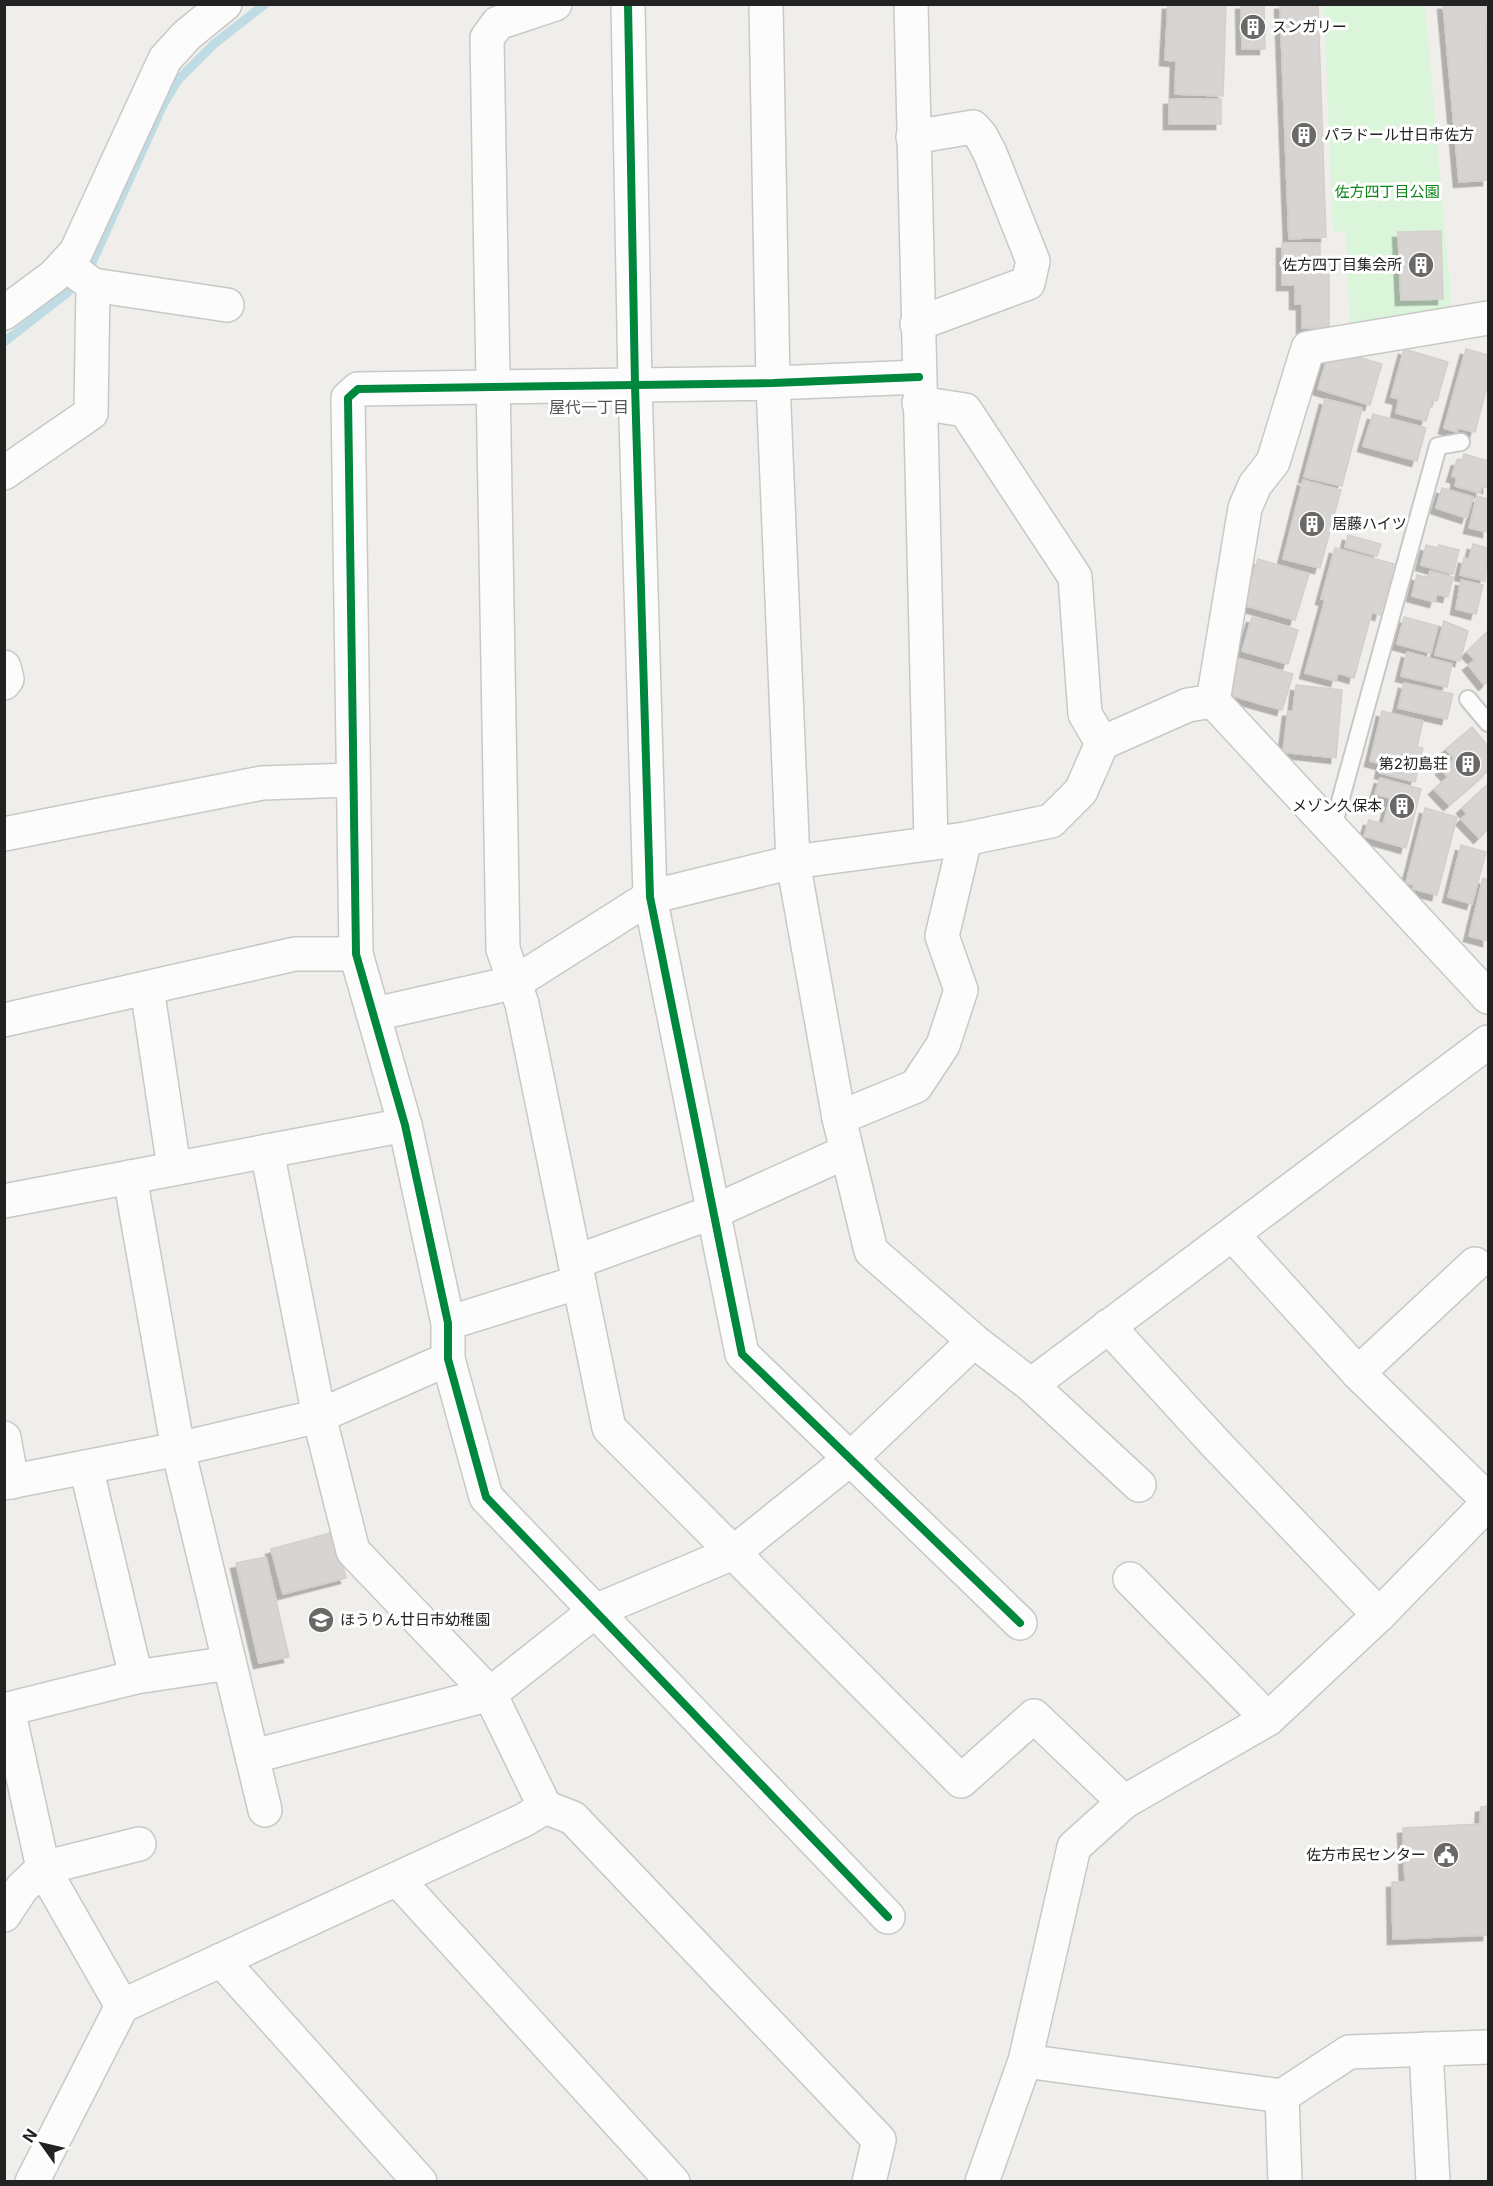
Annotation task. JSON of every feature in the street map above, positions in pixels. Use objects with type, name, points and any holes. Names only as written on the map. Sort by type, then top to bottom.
[{"type":"street","points":[[4,313],[66,265],[83,237],[165,59],[187,34],[225,4]]},
{"type":"street","points":[[555,4],[498,23],[487,38],[503,949],[516,982],[609,1428],[961,1781],[1034,1716],[1124,1802]]},
{"type":"street","points":[[628,4],[635,385],[650,897],[742,1354],[1020,1623]]},
{"type":"street","points":[[766,4],[773,383],[793,862],[846,1152],[871,1251],[974,1341],[1031,1385],[1139,1485]]},
{"type":"street","points":[[911,4],[931,843]]},
{"type":"street","points":[[913,136],[973,127],[990,153],[1033,261],[1028,283],[917,324]]},
{"type":"street","points":[[66,265],[93,285],[227,305]]},
{"type":"street","points":[[4,473],[91,413],[93,285]]},
{"type":"street","points":[[1213,700],[1245,508],[1255,485],[1273,462],[1308,348],[1488,318]]},
{"type":"street","points":[[888,1917],[486,1497],[448,1359],[448,1323],[405,1125],[356,954],[348,398],[358,389],[493,389],[773,383],[919,390],[964,410],[1075,577],[1085,714],[1102,743]]},
{"type":"street","points":[[4,667],[7,679],[4,683]]},
{"type":"street","points":[[375,1014],[516,982],[650,897],[793,862],[965,839],[1051,820],[1082,791],[1102,743],[1188,705],[1213,700]]},
{"type":"street","points":[[1213,700],[1488,997]]},
{"type":"street","points":[[4,834],[262,783],[352,780]]},
{"type":"street","points":[[839,1118],[916,1086],[943,1045],[961,990],[942,936],[965,839]]},
{"type":"street","points":[[4,1020],[295,954],[356,954]]},
{"type":"street","points":[[147,988],[174,1168]]},
{"type":"street","points":[[1031,1385],[1488,1042]]},
{"type":"street","points":[[4,1200],[405,1125]]},
{"type":"street","points":[[267,1151],[319,1416],[353,1551],[490,1694],[545,1807],[573,1818],[879,2140],[869,2181]]},
{"type":"street","points":[[448,1323],[577,1272],[846,1152]]},
{"type":"street","points":[[130,1177],[178,1449],[229,1663],[254,1756],[265,1810]]},
{"type":"street","points":[[982,2181],[1025,2061],[1074,1847],[1124,1802],[1268,1719],[1379,1615],[1488,1502],[1358,1373],[1233,1235]]},
{"type":"street","points":[[1358,1373],[1475,1264]]},
{"type":"street","points":[[1108,1326],[1216,1444],[1379,1615]]},
{"type":"street","points":[[254,1756],[490,1694],[595,1611],[733,1553],[850,1459],[974,1341]]},
{"type":"street","points":[[4,1438],[8,1482],[178,1449],[319,1416],[448,1359]]},
{"type":"street","points":[[86,1467],[136,1677]]},
{"type":"street","points":[[1130,1579],[1268,1719]]},
{"type":"street","points":[[122,2006],[43,1868],[6,1709],[136,1677],[229,1663]]},
{"type":"street","points":[[32,2181],[122,2006],[524,1820],[545,1807]]},
{"type":"street","points":[[4,1915],[22,1888],[43,1868],[139,1844]]},
{"type":"street","points":[[397,1879],[673,2181]]},
{"type":"street","points":[[221,1960],[420,2181]]},
{"type":"street","points":[[1025,2061],[1282,2096],[1349,2052],[1488,2047]]},
{"type":"street","points":[[1426,2049],[1433,2181]]},
{"type":"street","points":[[1282,2096],[1285,2181]]},
{"type":"lane","points":[[1333,827],[1438,446],[1461,442]]},
{"type":"lane","points":[[1468,699],[1488,723]]},
{"type":"green space","name":"佐方四丁目公園","points":[[1324,5],[1425,5],[1452,311],[1350,327],[1346,231],[1333,232]]},
{"type":"building","points":[[1168,4],[1226,4],[1223,96],[1175,94],[1176,61],[1165,60]]},
{"type":"building","name":"スンガリー","points":[[1241,4],[1264,4],[1265,49],[1242,49]]},
{"type":"building","name":"パラドール廿日市佐方","points":[[1280,4],[1318,4],[1326,237],[1289,239]]},
{"type":"building","points":[[1443,4],[1486,4],[1488,180],[1459,182]]},
{"type":"building","points":[[1169,99],[1221,99],[1221,124],[1169,124]]},
{"type":"building","name":"佐方四丁目集会所","points":[[1441,231],[1443,299],[1401,300],[1398,232]]},
{"type":"building","points":[[1282,243],[1320,243],[1320,263],[1329,263],[1329,328],[1302,328],[1302,304],[1295,304],[1295,285],[1282,285]]},
{"type":"building","points":[[1330,349],[1382,364],[1370,405],[1318,389]]},
{"type":"building","points":[[1404,349],[1448,362],[1437,401],[1432,400],[1426,421],[1396,413],[1399,399],[1391,397]]},
{"type":"building","points":[[1466,349],[1488,355],[1488,383],[1475,432],[1458,428],[1457,432],[1444,428]]},
{"type":"building","name":"居藤ハイツ","points":[[1325,399],[1362,408],[1342,486],[1304,477]]},
{"type":"building","points":[[1373,414],[1426,428],[1417,461],[1363,446]]},
{"type":"building","points":[[1464,454],[1488,461],[1488,488],[1482,486],[1480,493],[1455,486],[1457,478],[1452,476],[1457,460],[1462,461]]},
{"type":"building","name":"居藤ハイツ","points":[[1303,480],[1341,490],[1320,568],[1283,559]]},
{"type":"building","points":[[1442,488],[1473,497],[1467,518],[1436,508]]},
{"type":"building","points":[[1477,496],[1488,499],[1488,532],[1469,528]]},
{"type":"building","points":[[1348,535],[1381,544],[1377,556],[1345,547]]},
{"type":"building","points":[[1473,544],[1488,548],[1485,581],[1460,575],[1464,558],[1469,559]]},
{"type":"building","points":[[1426,545],[1438,548],[1439,545],[1459,550],[1453,574],[1421,565]]},
{"type":"building","points":[[1335,548],[1394,564],[1380,615],[1372,612],[1354,678],[1338,673],[1336,681],[1305,673],[1325,600],[1321,599]]},
{"type":"building","points":[[1258,559],[1309,574],[1295,620],[1240,604],[1248,578],[1251,579]]},
{"type":"building","points":[[1430,571],[1453,577],[1448,597],[1437,594],[1435,602],[1412,596],[1417,575],[1428,578]]},
{"type":"building","points":[[1461,580],[1483,585],[1476,614],[1456,609]]},
{"type":"building","points":[[1252,617],[1298,630],[1288,664],[1242,651]]},
{"type":"building","points":[[1404,617],[1438,626],[1431,653],[1397,644]]},
{"type":"building","points":[[1444,621],[1468,631],[1460,661],[1435,655]]},
{"type":"building","points":[[1488,631],[1488,681],[1484,685],[1468,665],[1475,660],[1467,652]]},
{"type":"building","points":[[1407,652],[1452,664],[1447,687],[1401,676]]},
{"type":"building","points":[[1236,658],[1293,674],[1282,710],[1226,694]]},
{"type":"building","points":[[1404,683],[1453,694],[1447,719],[1398,708]]},
{"type":"building","points":[[1296,685],[1342,690],[1336,758],[1283,752],[1288,711],[1293,711]]},
{"type":"building","points":[[1382,711],[1423,721],[1417,747],[1423,748],[1415,782],[1380,773],[1382,764],[1370,761]]},
{"type":"building","name":"第2初島荘","points":[[1472,727],[1488,746],[1488,771],[1449,805],[1434,789],[1448,777],[1441,769],[1454,759],[1446,749]]},
{"type":"building","name":"メゾン久保本","points":[[1380,778],[1421,789],[1406,848],[1364,836],[1369,820],[1383,824],[1386,814],[1390,798],[1375,794]]},
{"type":"building","points":[[1488,784],[1488,829],[1479,838],[1461,819],[1467,814],[1462,808]]},
{"type":"building","points":[[1425,808],[1457,817],[1437,895],[1413,889],[1414,885],[1406,883]]},
{"type":"building","points":[[1461,845],[1486,852],[1472,904],[1448,897]]},
{"type":"building","points":[[1483,878],[1488,880],[1488,941],[1469,936]]},
{"type":"building","points":[[334,1532],[346,1578],[283,1594],[271,1549]]},
{"type":"building","points":[[266,1557],[289,1657],[259,1663],[236,1563]]},
{"type":"building","name":"佐方市民センター","points":[[1488,1806],[1488,1935],[1393,1939],[1392,1882],[1405,1882],[1403,1828],[1480,1824],[1481,1807]]},
{"type":"waterway","points":[[4,342],[67,293],[91,265],[163,105],[178,80],[214,44],[265,4]]},
{"type":"cycle path","points":[[628,4],[635,385],[650,897],[742,1354],[1020,1623]]},
{"type":"cycle path","points":[[888,1917],[486,1497],[448,1359],[448,1323],[405,1125],[356,954],[348,398],[358,389],[773,383],[919,377]]},
{"type":"place","name":"スンガリー","points":[[1253,27]]},
{"type":"place","name":"パラドール廿日市佐方","points":[[1304,135]]},
{"type":"place","name":"佐方四丁目集会所","points":[[1421,265]]},
{"type":"place","name":"居藤ハイツ","points":[[1312,524]]},
{"type":"place","name":"第2初島荘","points":[[1468,764]]},
{"type":"place","name":"メゾン久保本","points":[[1402,806]]},
{"type":"place","name":"ほうりん廿日市幼稚園","points":[[321,1620]]},
{"type":"place","name":"佐方市民センター","points":[[1446,1855]]},
{"type":"district","name":"屋代一丁目","points":[[589,407]]}]
